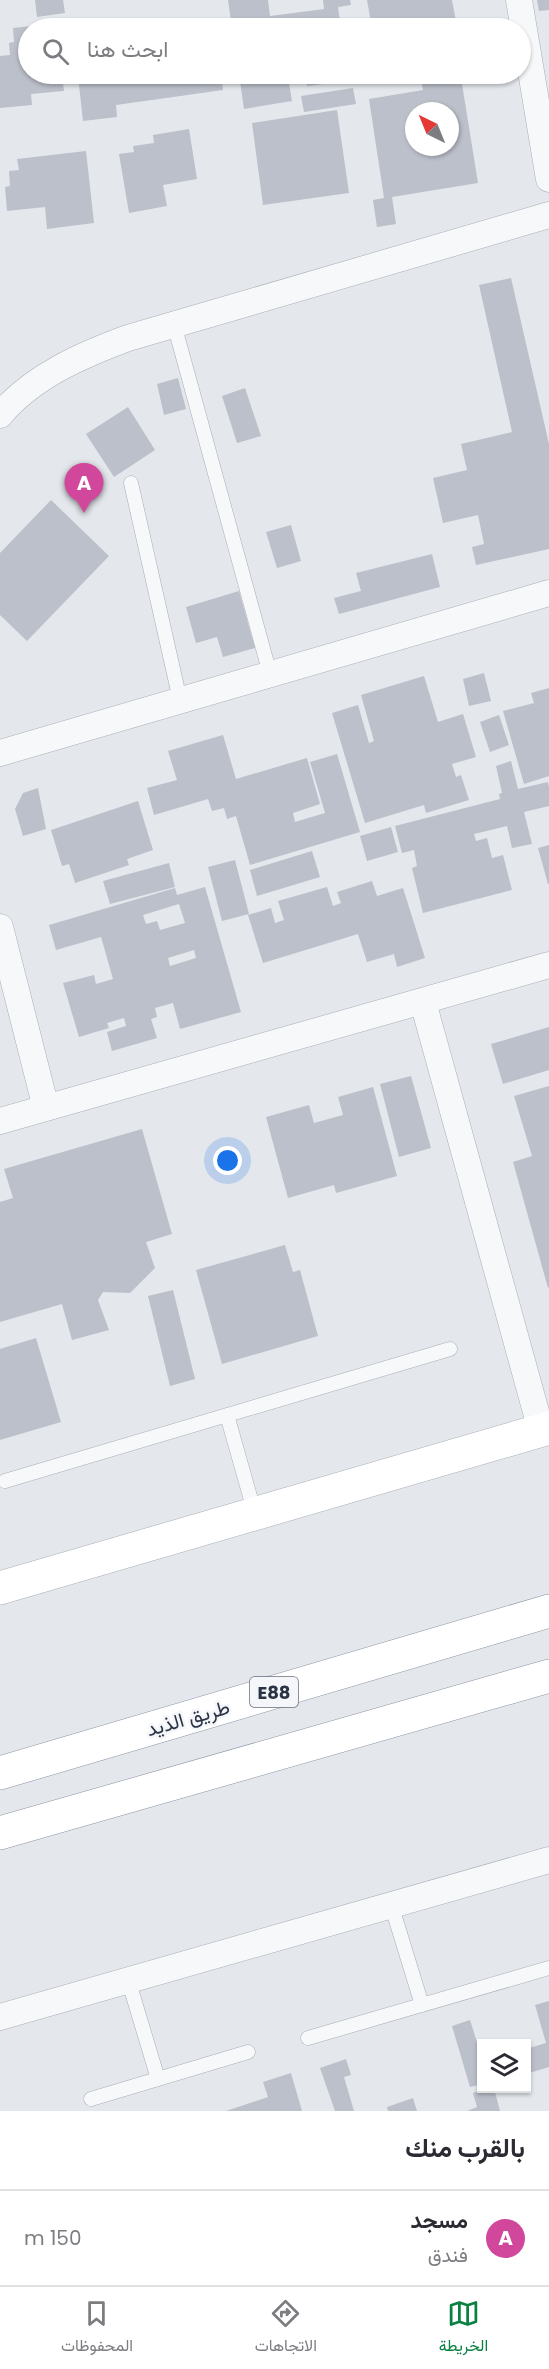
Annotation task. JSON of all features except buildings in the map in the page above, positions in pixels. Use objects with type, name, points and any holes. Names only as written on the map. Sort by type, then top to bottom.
[{"type":"main road","points":[[0,1588],[545,1429]]},
{"type":"main road","name":"طريق الذيد","points":[[0,1773],[549,1611]]},
{"type":"main road","points":[[0,1833],[549,1676]]},
{"type":"street","points":[[519,0],[522,18]]},
{"type":"street","points":[[531,72],[549,179]]},
{"type":"street","points":[[0,415],[41,379],[82,355],[174,324],[549,215]]},
{"type":"street","points":[[0,753],[549,593]]},
{"type":"street","points":[[0,927],[46,1108]]},
{"type":"street","points":[[0,1121],[549,965]]},
{"type":"street","points":[[423,1002],[545,1429]]},
{"type":"street","points":[[0,2017],[549,1860]]},
{"type":"lane","points":[[174,324],[270,674]]},
{"type":"lane","points":[[131,483],[180,700]]},
{"type":"lane","points":[[5,1481],[450,1349]]},
{"type":"lane","points":[[227,1416],[255,1514]]},
{"type":"lane","points":[[391,1904],[422,2005]]},
{"type":"lane","points":[[308,2038],[549,1968]]},
{"type":"lane","points":[[128,1979],[158,2079]]},
{"type":"lane","points":[[91,2100],[248,2052]]},
{"type":"place","name":"مسجد","points":[[84,513]]}]
